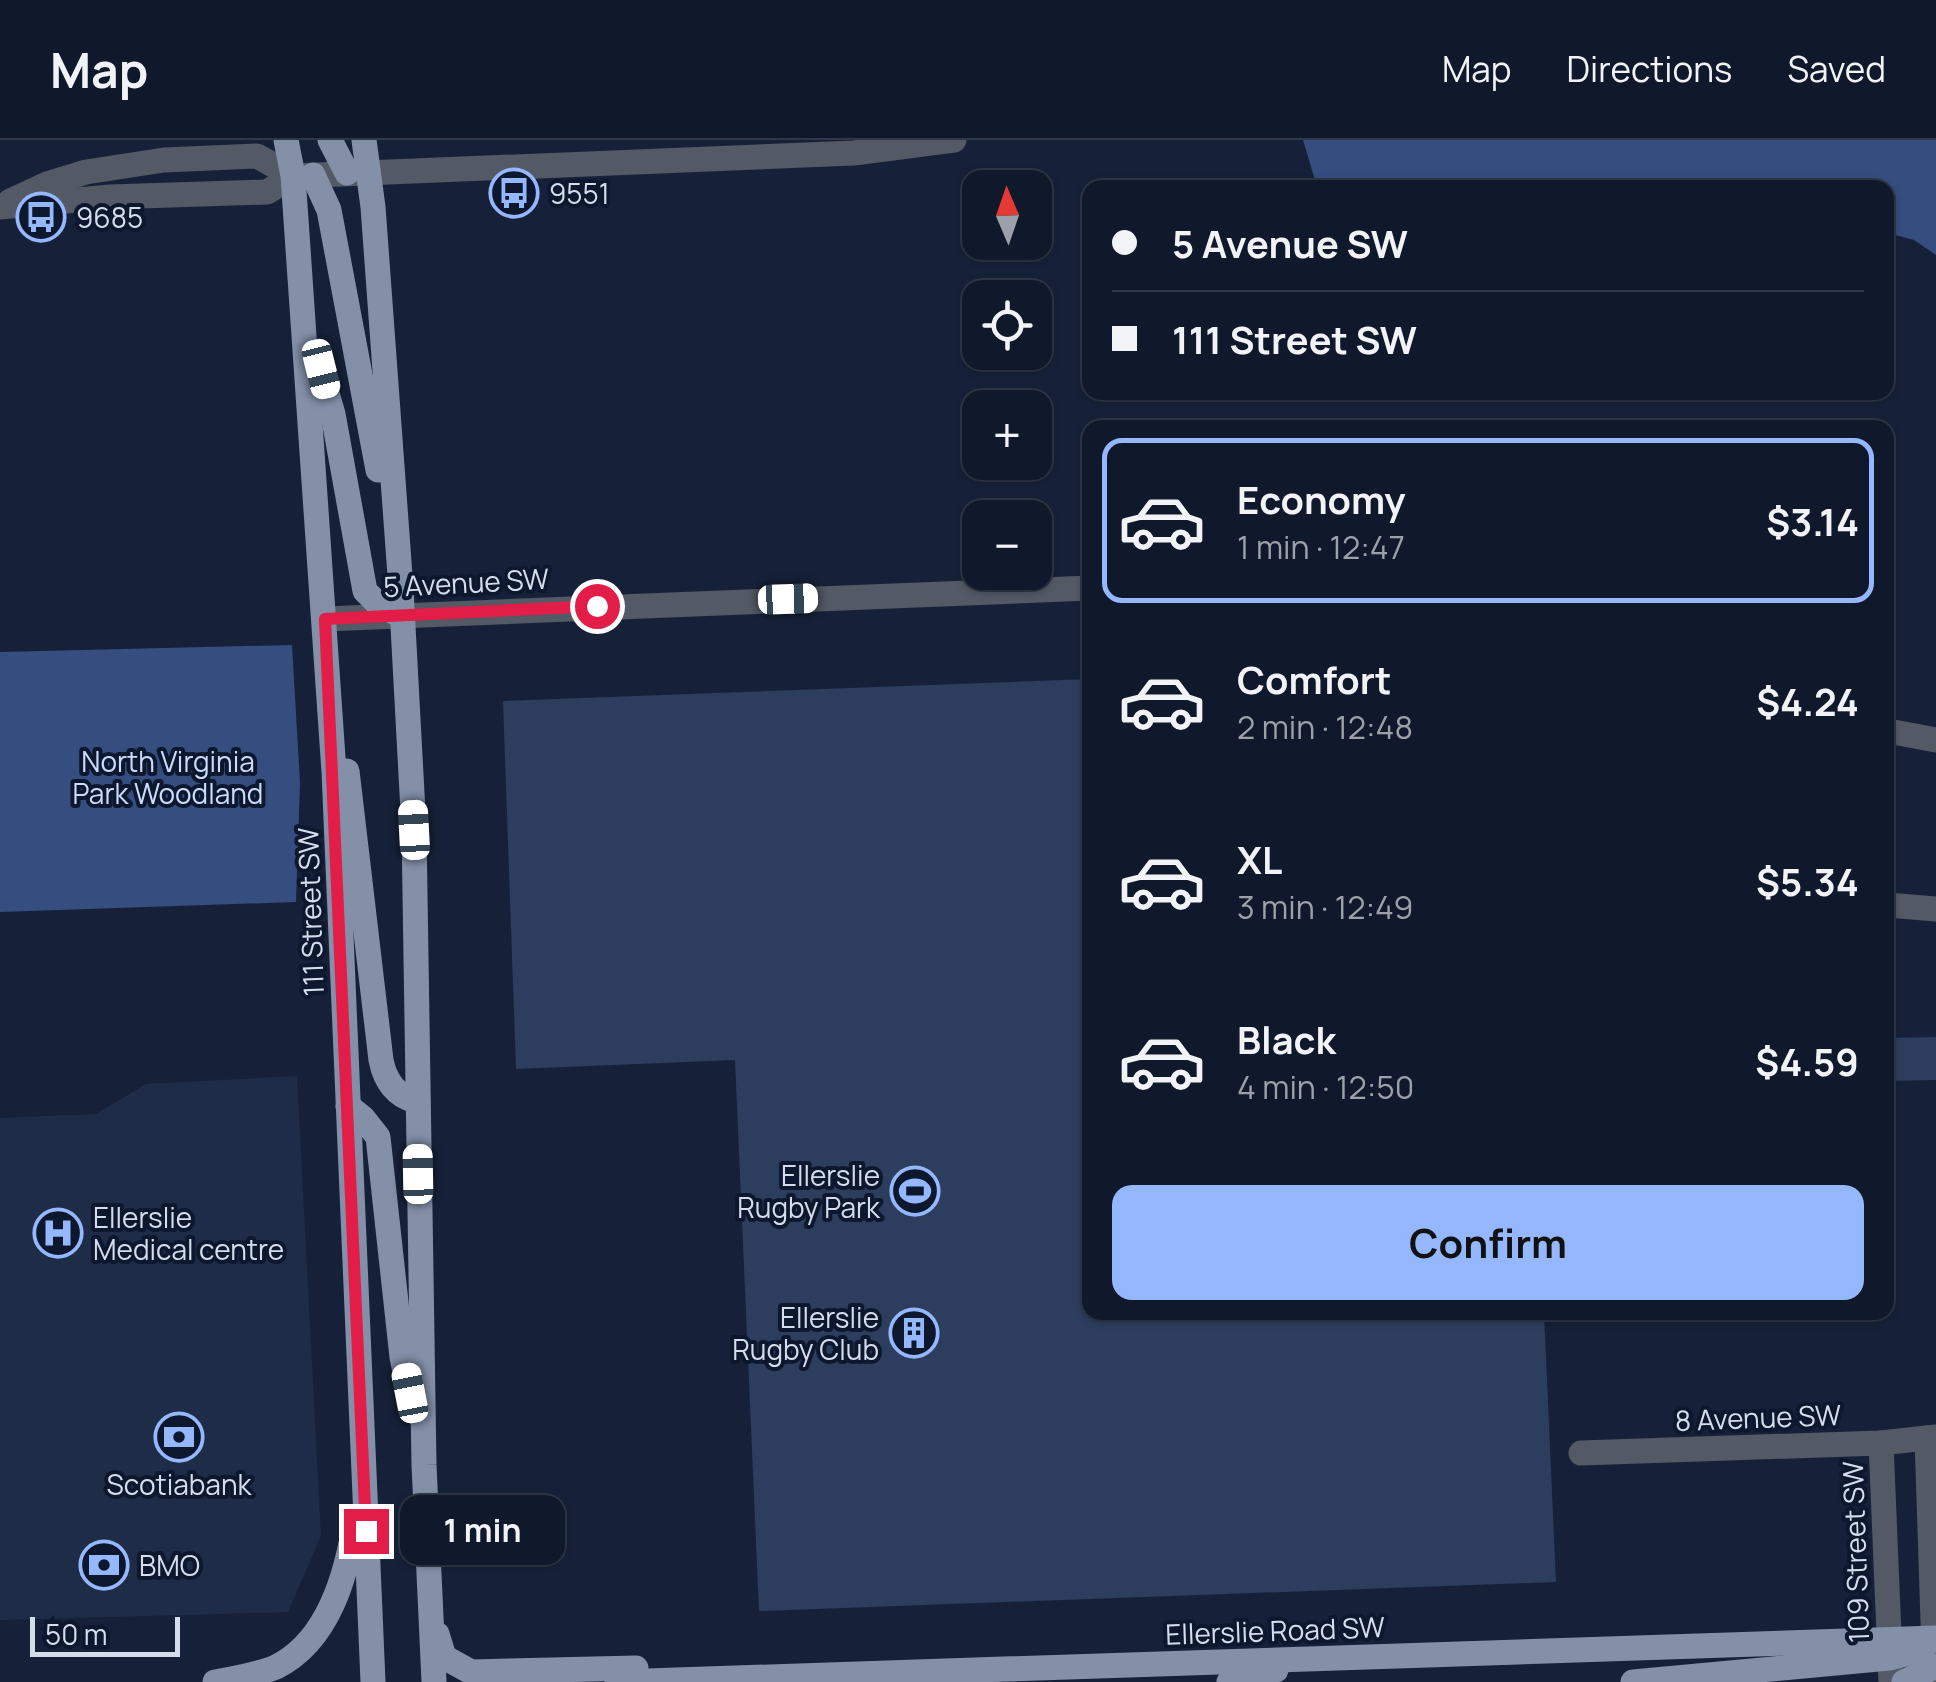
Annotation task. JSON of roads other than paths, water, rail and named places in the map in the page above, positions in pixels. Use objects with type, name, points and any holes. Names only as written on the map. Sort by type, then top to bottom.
[{"type":"main road","name":"111 Street SW","points":[[286,140],[303,176],[304,329],[331,726],[373,1682]]},
{"type":"main road","points":[[330,140],[358,173]]},
{"type":"main road","points":[[364,140],[358,173],[398,542],[414,830],[424,1465],[434,1682]]},
{"type":"main road","points":[[303,176],[328,210],[378,469],[398,542]]},
{"type":"main road","points":[[304,329],[321,369],[333,414],[364,591],[379,606],[402,616]]},
{"type":"main road","points":[[331,726],[342,748],[354,809],[381,1060],[395,1090],[403,1098],[416,1101]]},
{"type":"main road","points":[[348,1106],[378,1137],[402,1357],[424,1465]]},
{"type":"main road","points":[[215,1682],[277,1666],[301,1648],[320,1626],[350,1558],[364,1452]]},
{"type":"main road","points":[[432,1619],[444,1656],[471,1672],[827,1667],[890,1673]]},
{"type":"main road","points":[[1632,1682],[1889,1660],[1917,1652],[1936,1638]]},
{"type":"main road","points":[[1230,1682],[1324,1658]]},
{"type":"main road","name":"Ellerslie Road SW","points":[[617,1682],[890,1673],[984,1676],[1324,1658],[1889,1660]]},
{"type":"main road","points":[[1904,1682],[1936,1666]]},
{"type":"main road","points":[[837,1682],[890,1673]]},
{"type":"street","points":[[0,206],[110,197],[267,192],[303,176],[854,152],[954,140]]},
{"type":"street","points":[[0,206],[68,177],[164,160],[257,156],[303,176]]},
{"type":"street","name":"5 Avenue SW","points":[[325,619],[1082,588]]},
{"type":"street","points":[[1894,731],[1936,740]]},
{"type":"street","points":[[1894,906],[1936,909]]},
{"type":"street","points":[[1932,1438],[1935,1682]]},
{"type":"street","name":"8 Avenue SW","points":[[1580,1453],[1932,1438]]},
{"type":"street","name":"109 Street SW","points":[[1881,1443],[1889,1660]]},
{"type":"place","name":"9551","points":[[514,193]]},
{"type":"place","name":"9685","points":[[41,217]]},
{"type":"place","name":"Ellerslie Rugby Park","points":[[915,1191]]},
{"type":"place","name":"Ellerslie Medical centre","points":[[58,1233]]},
{"type":"place","name":"Ellerslie Rugby Club","points":[[914,1333]]},
{"type":"place","name":"Scotiabank","points":[[179,1437]]},
{"type":"place","name":"BMO","points":[[104,1565]]},
{"type":"park label","name":"North Virginia Park Woodland","points":[[168,777]]}]
